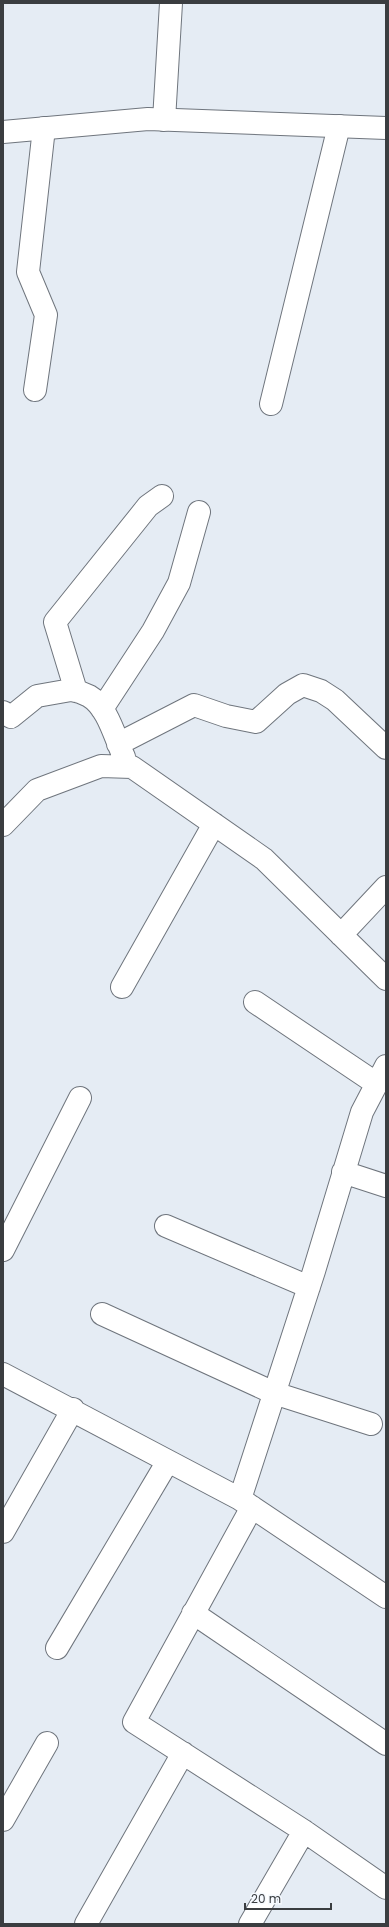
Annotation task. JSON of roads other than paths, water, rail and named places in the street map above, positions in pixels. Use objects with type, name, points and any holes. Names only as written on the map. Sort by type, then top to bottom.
[{"type":"street","points":[[164,120],[171,3]]},
{"type":"street","points":[[3,132],[148,119],[386,128]]},
{"type":"street","points":[[271,404],[339,126]]},
{"type":"street","points":[[35,390],[46,315],[28,272],[44,128]]},
{"type":"street","points":[[76,691],[56,622],[148,506],[162,496]]},
{"type":"street","points":[[102,709],[153,631],[179,583],[199,512]]},
{"type":"street","points":[[118,744],[194,705],[226,716],[256,722],[287,694],[303,685],[321,690],[335,700],[386,748]]},
{"type":"street","points":[[3,712],[11,718],[37,696],[71,690],[89,696],[102,709],[128,767]]},
{"type":"street","points":[[3,825],[37,790],[101,766],[132,767],[264,859],[386,979]]},
{"type":"street","points":[[122,987],[214,824]]},
{"type":"street","points":[[341,935],[386,887]]},
{"type":"street","points":[[255,1002],[383,1073],[362,1112],[309,1287],[274,1393],[246,1503],[194,1613],[134,1722],[304,1831],[386,1888]]},
{"type":"street","points":[[3,1250],[80,1098]]},
{"type":"street","points":[[343,1172],[386,1186]]},
{"type":"street","points":[[166,1226],[309,1287]]},
{"type":"street","points":[[102,1314],[274,1393],[371,1424]]},
{"type":"street","points":[[3,1374],[246,1503],[386,1597]]},
{"type":"street","points":[[3,1532],[73,1410]]},
{"type":"street","points":[[57,1648],[168,1461]]},
{"type":"street","points":[[194,1613],[386,1744]]},
{"type":"street","points":[[3,1820],[47,1743]]},
{"type":"street","points":[[86,1924],[183,1754]]},
{"type":"street","points":[[250,1924],[304,1831]]}]
